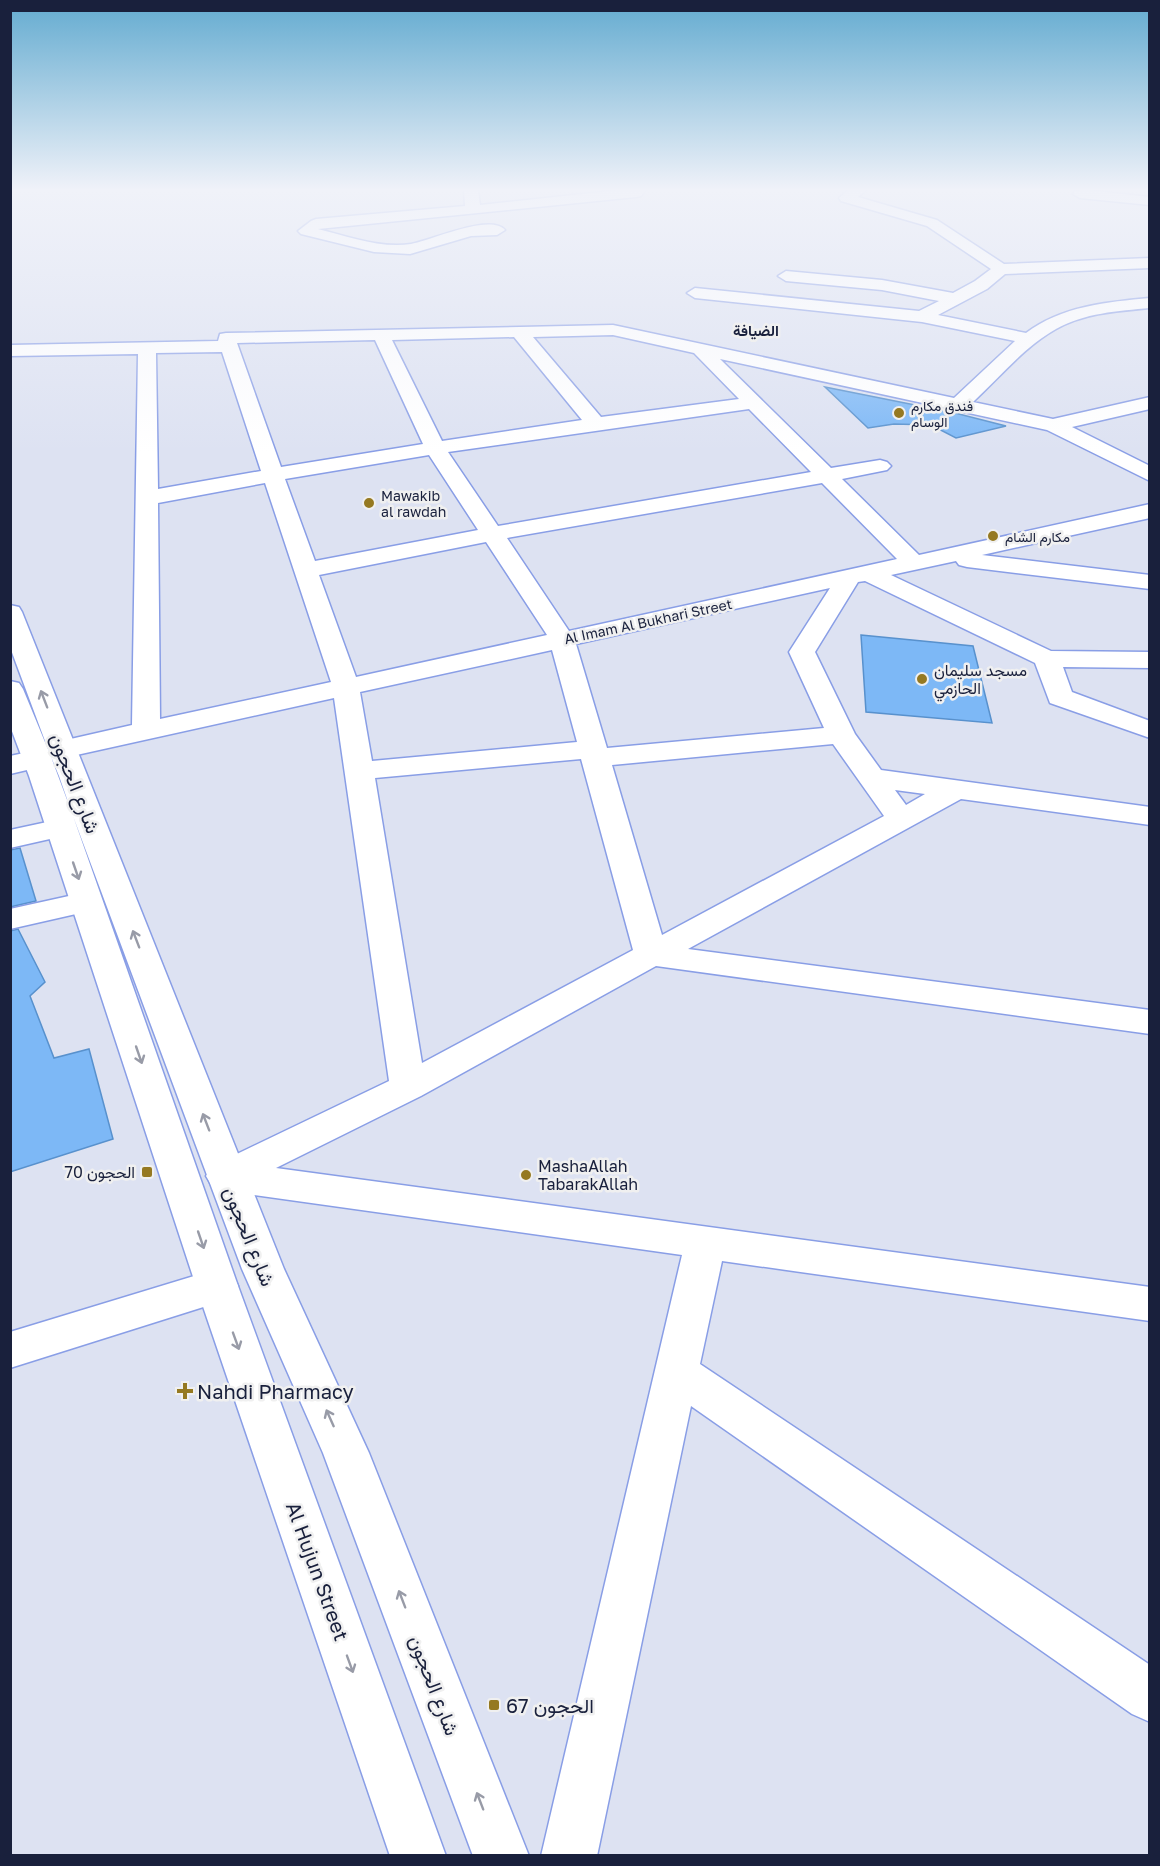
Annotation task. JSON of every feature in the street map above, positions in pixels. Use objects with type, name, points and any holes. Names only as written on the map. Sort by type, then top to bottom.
[{"type":"street","points":[[798,277],[882,285],[955,299]]},
{"type":"street","points":[[922,317],[981,285],[991,277]]},
{"type":"street","points":[[695,293],[922,317],[1030,339]]},
{"type":"street","points":[[958,405],[1030,339],[1049,326],[1079,313],[1149,303]]},
{"type":"street","points":[[408,1087],[346,687],[226,338],[614,330],[1053,425],[1149,475]]},
{"type":"street","points":[[519,332],[595,423]]},
{"type":"street","points":[[381,335],[435,448],[562,639],[651,956]]},
{"type":"street","points":[[10,351],[229,346]]},
{"type":"street","points":[[146,730],[147,349]]},
{"type":"street","points":[[700,349],[914,563]]},
{"type":"street","points":[[147,498],[273,474],[435,448],[595,423],[754,403]]},
{"type":"street","points":[[1053,425],[1149,403]]},
{"type":"street","points":[[306,570],[492,534],[880,466]]},
{"type":"street","name":"Al Imam Al Bukhari Street","points":[[31,754],[1149,511]]},
{"type":"street","points":[[939,557],[1149,582]]},
{"type":"street","points":[[901,819],[841,735],[802,652],[858,575],[1047,659],[1149,660]]},
{"type":"street","name":"شارع الحجون","points":[[10,612],[31,754],[226,1176],[263,1269],[346,1453],[501,1856]]},
{"type":"street","points":[[1047,659],[1060,697],[1149,730],[1149,736]]},
{"type":"street","name":"شارع الحجون","points":[[10,689],[31,754],[61,828],[87,902],[217,1286]]},
{"type":"street","points":[[359,771],[841,735]]},
{"type":"street","points":[[872,778],[1149,816]]},
{"type":"street","points":[[226,1176],[408,1087],[955,789]]},
{"type":"street","points":[[10,839],[61,828]]},
{"type":"street","points":[[10,918],[87,902]]},
{"type":"street","points":[[651,956],[1149,1022]]},
{"type":"street","points":[[226,1176],[1149,1304]]},
{"type":"street","points":[[569,1856],[705,1243]]},
{"type":"street","points":[[10,1350],[217,1286]]},
{"type":"street","name":"Al Hujun Street","points":[[217,1286],[418,1856]]},
{"type":"street","points":[[677,1372],[1149,1696]]},
{"type":"building","name":"فندق مكارم الوسام","points":[[825,387],[955,413],[1006,426],[956,438],[931,425],[894,424],[868,428]]},
{"type":"building","name":"مسجد سليمان الحازمي","points":[[861,635],[973,646],[992,723],[866,712]]},
{"type":"building","points":[[20,848],[36,901],[10,907],[10,850]]},
{"type":"building","points":[[18,929],[45,982],[30,996],[54,1058],[89,1049],[113,1139],[10,1172],[10,931]]},
{"type":"place","name":"فندق مكارم الوسام","points":[[899,413]]},
{"type":"place","name":"Mawakib al rawdah","points":[[369,503]]},
{"type":"place","name":"مكارم الشام","points":[[993,536]]},
{"type":"place","name":"مسجد سليمان الحازمي","points":[[922,679]]},
{"type":"place","name":"الحجون 70","points":[[147,1172]]},
{"type":"place","name":"MashaAllah TabarakAllah","points":[[526,1175]]},
{"type":"place","name":"Nahdi Pharmacy","points":[[185,1391]]},
{"type":"place","name":"الحجون 67","points":[[494,1705]]},
{"type":"district","name":"الضيافة","points":[[756,330]]}]
